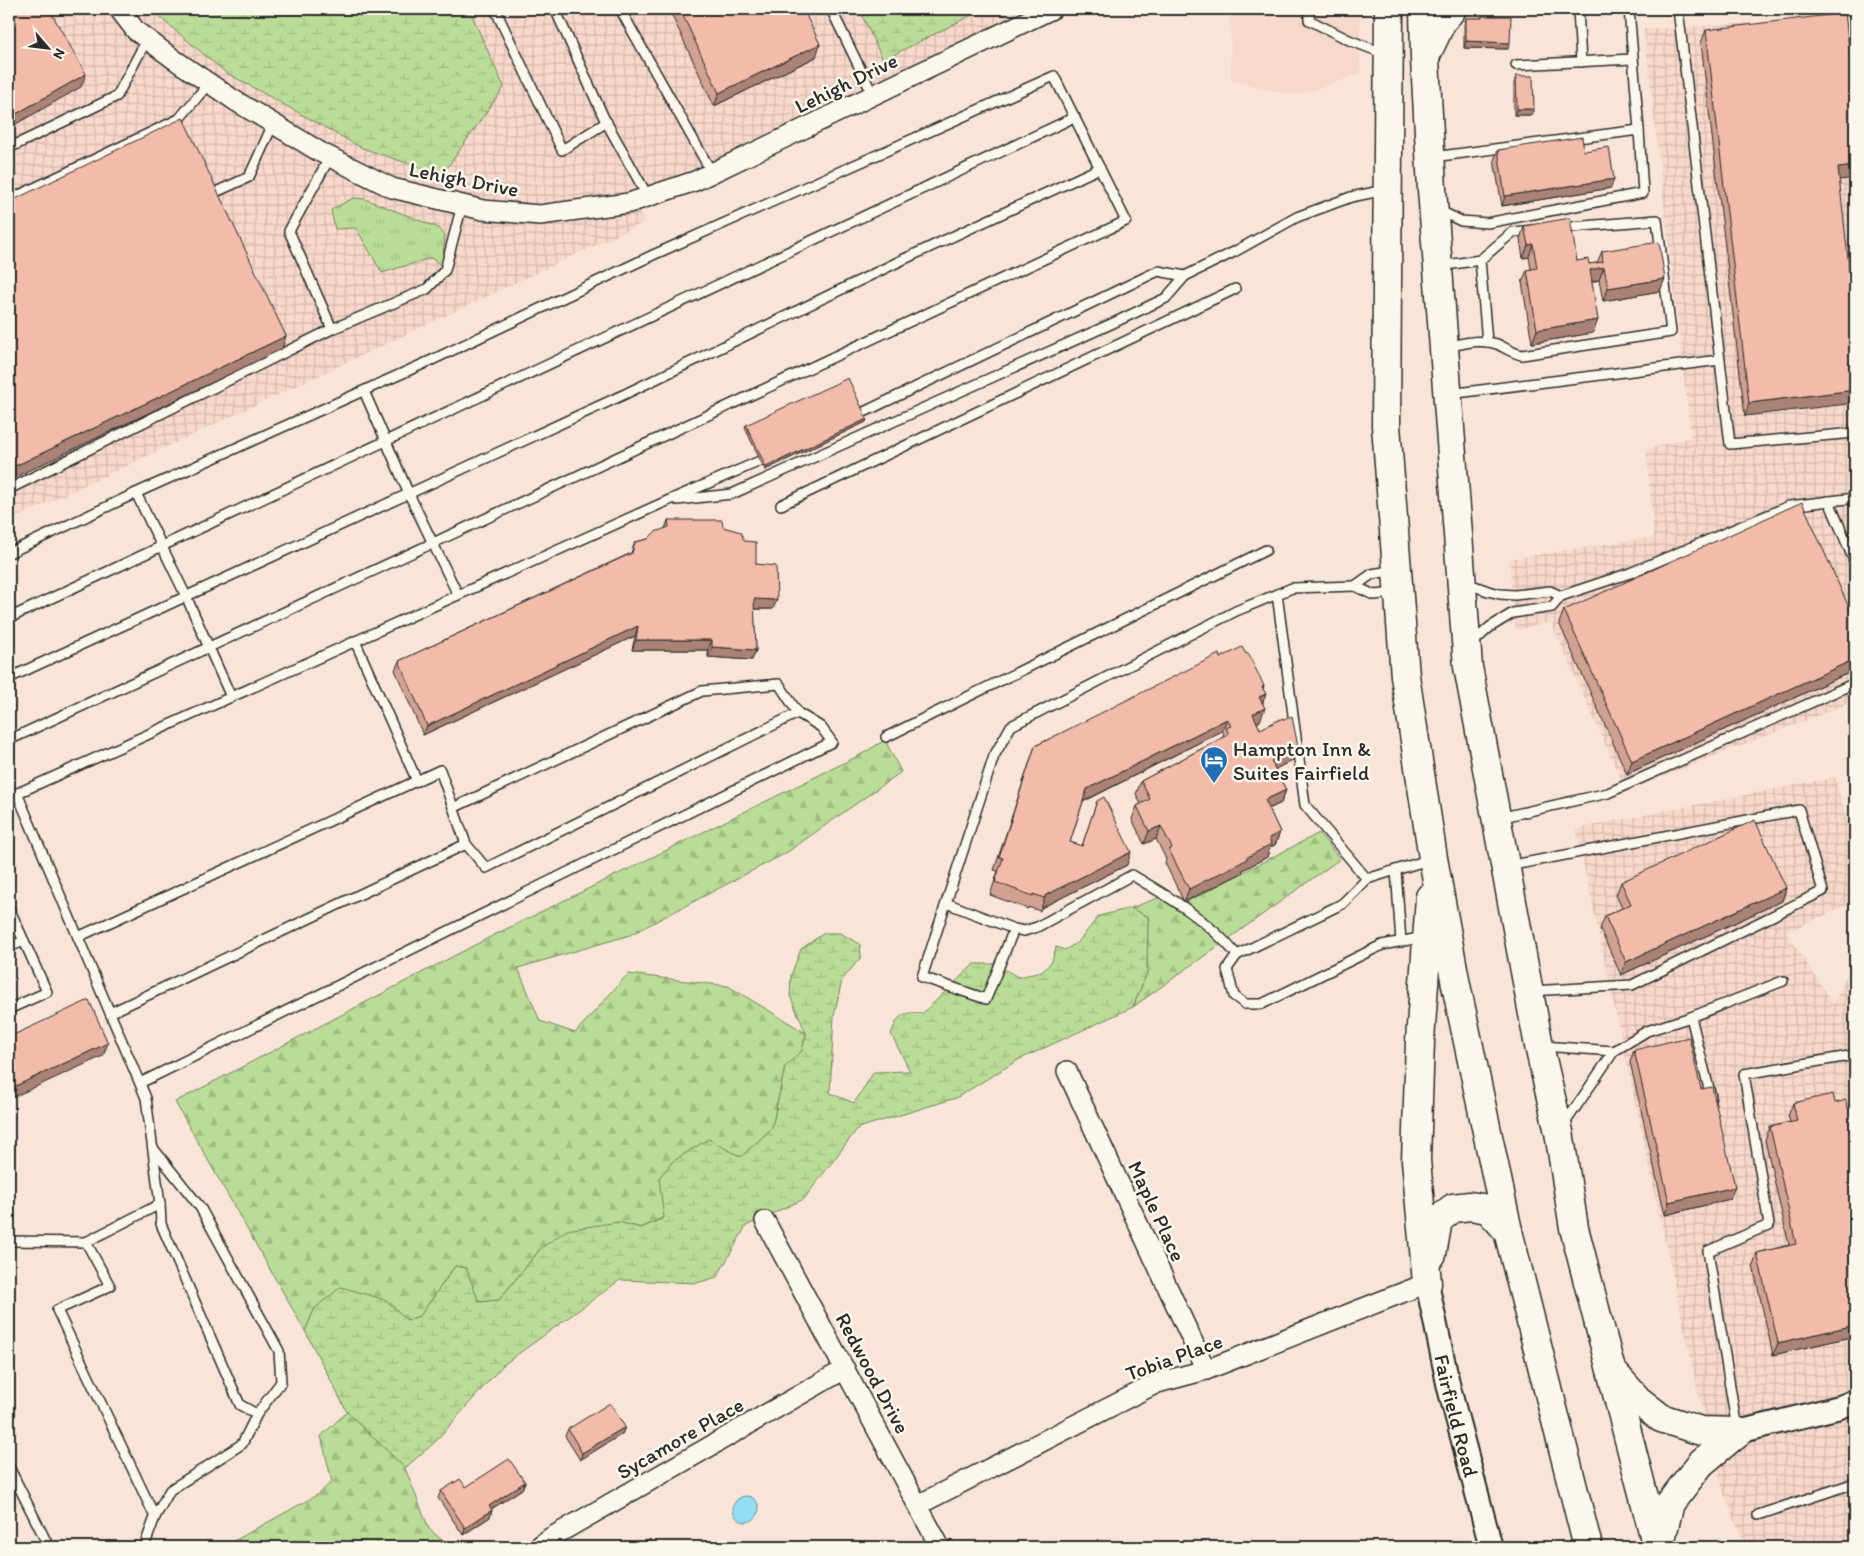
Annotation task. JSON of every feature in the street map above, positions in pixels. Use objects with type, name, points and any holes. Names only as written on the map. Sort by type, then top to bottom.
[{"type":"highway","points":[[1389,9],[1386,425],[1406,676],[1433,858],[1456,985],[1508,1231],[1588,1547]]},
{"type":"highway","points":[[1424,9],[1424,59],[1433,207],[1468,667],[1539,1046],[1559,1132],[1574,1228],[1658,1547]]},
{"type":"highway","points":[[1424,59],[1442,22],[1452,9]]},
{"type":"highway","points":[[1427,1283],[1416,1160],[1420,1041],[1433,858]]},
{"type":"highway","points":[[1427,1283],[1438,1220],[1453,1208],[1470,1206],[1488,1209],[1508,1231]]},
{"type":"highway","points":[[1610,1370],[1638,1400],[1661,1418],[1700,1431],[1738,1432]]},
{"type":"highway","points":[[1658,1547],[1670,1503],[1701,1463],[1738,1432]]},
{"type":"street","name":"Lehigh Drive","points":[[119,9],[136,31],[209,83],[273,124],[330,157],[392,188],[483,210],[540,215],[629,203],[695,181],[873,96],[1025,18],[1052,9]]},
{"type":"street","name":"Maple Place","points":[[1067,1071],[1206,1370]]},
{"type":"street","name":"Redwood Drive","points":[[765,1221],[940,1547]]},
{"type":"street","name":"Tobia Place","points":[[918,1505],[1157,1383],[1206,1370],[1427,1283]]},
{"type":"street","name":"Fairfield Road","points":[[1427,1283],[1449,1388],[1492,1547]]},
{"type":"street","name":"Sycamore Place","points":[[538,1547],[550,1538],[845,1369]]},
{"type":"street","points":[[1738,1432],[1840,1407],[1855,1401]]},
{"type":"lane","points":[[495,9],[562,150],[607,122]]},
{"type":"lane","points":[[555,9],[607,122],[648,197]]},
{"type":"lane","points":[[620,9],[712,173]]},
{"type":"lane","points":[[831,9],[873,96]]},
{"type":"lane","points":[[1309,9],[1309,20],[1349,40],[1390,56]]},
{"type":"lane","points":[[1578,9],[1581,62]]},
{"type":"lane","points":[[1433,207],[1461,221],[1487,223],[1643,194],[1629,9]]},
{"type":"lane","points":[[1678,9],[1730,444],[1855,433]]},
{"type":"lane","points":[[9,148],[117,96],[147,39]]},
{"type":"lane","points":[[1516,65],[1632,59]]},
{"type":"lane","points":[[9,552],[432,360],[653,255],[1054,76],[1126,221],[9,740]]},
{"type":"lane","points":[[9,200],[179,119],[209,83]]},
{"type":"lane","points":[[9,618],[1074,116]]},
{"type":"lane","points":[[218,191],[249,177],[273,124]]},
{"type":"lane","points":[[1430,157],[1639,130]]},
{"type":"lane","points":[[330,157],[289,231],[332,329]]},
{"type":"lane","points":[[9,678],[625,394],[900,261],[1100,168]]},
{"type":"lane","points":[[667,501],[732,494],[1119,321],[1166,298],[1184,276],[1297,217],[1351,196],[1389,189]]},
{"type":"lane","points":[[9,489],[332,329],[427,289],[445,270],[462,205]]},
{"type":"lane","points":[[1438,266],[1480,260],[1513,232],[1657,220],[1671,332],[1522,355],[1497,344],[1479,340],[1444,348]]},
{"type":"lane","points":[[1480,260],[1487,342]]},
{"type":"lane","points":[[862,413],[1158,271],[1184,276]]},
{"type":"lane","points":[[781,505],[1235,289]]},
{"type":"lane","points":[[1447,394],[1720,360]]},
{"type":"lane","points":[[364,391],[409,494],[458,595]]},
{"type":"lane","points":[[257,1414],[240,1405],[161,1224],[146,1098],[78,937],[13,795],[760,461]]},
{"type":"lane","points":[[136,493],[186,596],[231,697]]},
{"type":"lane","points":[[1466,648],[1490,627],[1514,613],[1552,607],[1561,596],[1630,574],[1789,506],[1855,498]]},
{"type":"lane","points":[[1830,501],[1855,563]]},
{"type":"lane","points":[[886,737],[1266,550]]},
{"type":"lane","points":[[1355,586],[1372,574],[1398,581]]},
{"type":"lane","points":[[1014,929],[986,999],[922,977],[994,756],[1011,726],[1236,611],[1292,588],[1355,586],[1374,595],[1398,581]]},
{"type":"lane","points":[[1461,581],[1488,592],[1500,594],[1515,595],[1550,591],[1561,596]]},
{"type":"lane","points":[[1277,594],[1305,805],[1367,879]]},
{"type":"lane","points":[[355,641],[417,781]]},
{"type":"lane","points":[[1497,818],[1608,793],[1855,683]]},
{"type":"lane","points":[[140,1083],[832,742],[821,727],[798,713],[779,684],[702,691],[453,808]]},
{"type":"lane","points":[[78,937],[440,770],[466,844],[486,868],[798,713]]},
{"type":"lane","points":[[1506,867],[1799,810],[1823,891],[1632,985],[1529,991]]},
{"type":"lane","points":[[110,1013],[466,844]]},
{"type":"lane","points":[[1427,937],[1382,945],[1262,1004],[1245,1004],[1234,996],[1227,969],[1237,955],[1342,904],[1367,879],[1433,858]]},
{"type":"lane","points":[[1396,870],[1401,942]]},
{"type":"lane","points":[[946,903],[1024,932],[1132,875],[1186,908],[1221,936],[1237,955]]},
{"type":"lane","points":[[9,908],[47,992],[9,1009]]},
{"type":"lane","points":[[9,948],[24,941]]},
{"type":"lane","points":[[1559,1132],[1614,1051],[1647,1031],[1692,1017],[1783,981]]},
{"type":"lane","points":[[1692,1017],[1712,1103]]},
{"type":"lane","points":[[1539,1046],[1614,1051]]},
{"type":"lane","points":[[1738,1432],[1708,1251],[1769,1225],[1744,1074],[1855,1055]]},
{"type":"lane","points":[[144,1547],[155,1517],[170,1490],[242,1444],[257,1414],[281,1382],[279,1351],[200,1207],[153,1147]]},
{"type":"lane","points":[[9,1241],[86,1242],[160,1204]]},
{"type":"lane","points":[[86,1242],[110,1286],[57,1310],[155,1517]]},
{"type":"lane","points":[[9,1467],[49,1547]]},
{"type":"lane","points":[[1758,1515],[1855,1483]]},
{"type":"shaded area","points":[[9,9],[1018,9],[1022,17],[632,197],[645,222],[9,521]]},
{"type":"shaded area","points":[[1230,9],[1360,9],[1360,74],[1296,96],[1231,80]]},
{"type":"shaded area","points":[[1855,18],[1855,701],[1626,791],[1551,622],[1516,630],[1509,559],[1654,537],[1646,449],[1691,437],[1644,29]]},
{"type":"shaded area","points":[[1835,777],[1855,851],[1855,902],[1786,932],[1834,1004],[1855,956],[1855,1547],[1746,1547],[1724,1494],[1698,1393],[1576,829]]},
{"type":"green space","points":[[150,9],[469,9],[504,87],[442,175],[362,148],[225,72]]},
{"type":"green space","points":[[859,9],[984,9],[883,60]]},
{"type":"green space","points":[[353,198],[365,199],[439,228],[445,236],[442,266],[431,258],[382,273],[356,228],[335,229],[331,210]]},
{"type":"green space","points":[[885,740],[901,772],[786,853],[630,935],[518,968],[540,1021],[575,1033],[628,974],[728,986],[806,1033],[802,1051],[785,1067],[772,1128],[741,1157],[707,1140],[672,1162],[664,1217],[641,1228],[618,1222],[541,1248],[499,1300],[479,1302],[466,1268],[455,1266],[420,1316],[407,1320],[386,1300],[315,1308],[305,1331],[175,1102],[494,935],[862,754]]},
{"type":"green space","points":[[1319,833],[1340,859],[1133,1007],[1147,973],[1148,917],[1131,908],[1171,893],[1184,903]]},
{"type":"green space","points":[[1131,908],[1148,917],[1147,973],[1133,1007],[1018,1060],[956,1098],[858,1128],[804,1199],[746,1226],[717,1277],[697,1283],[620,1280],[503,1365],[435,1442],[405,1468],[347,1412],[305,1331],[315,1308],[341,1287],[386,1300],[407,1320],[420,1316],[455,1266],[466,1268],[479,1302],[499,1300],[541,1248],[567,1230],[618,1222],[641,1228],[664,1218],[659,1178],[672,1162],[708,1139],[741,1157],[772,1128],[785,1067],[802,1051],[806,1033],[790,996],[791,975],[801,949],[824,933],[840,933],[860,944],[861,957],[842,980],[834,1016],[830,1093],[854,1103],[874,1072],[910,1071],[891,1034],[899,1018],[905,1014],[923,1013],[974,964],[995,964],[1018,977],[1042,972],[1052,961],[1056,947],[1065,950],[1078,942],[1099,916]]},
{"type":"green space","points":[[347,1412],[405,1468],[429,1529],[450,1547],[223,1547],[317,1495],[332,1482],[321,1436]]},
{"type":"water","points":[[746,1496],[755,1500],[759,1509],[755,1518],[746,1522],[737,1518],[733,1509],[737,1500]]},
{"type":"building","points":[[9,9],[49,9],[86,74],[9,118]]},
{"type":"building","points":[[680,9],[803,9],[820,44],[719,93]]},
{"type":"building","points":[[1845,13],[1855,100],[1855,166],[1838,168],[1855,321],[1855,390],[1749,403],[1706,30]]},
{"type":"building","points":[[1482,16],[1511,16],[1510,43],[1466,41],[1466,18],[1482,18]]},
{"type":"building","points":[[1516,76],[1533,76],[1534,109],[1517,109]]},
{"type":"building","points":[[183,118],[286,336],[9,469],[9,202]]},
{"type":"building","points":[[1582,137],[1584,151],[1609,147],[1614,179],[1505,196],[1498,150]]},
{"type":"building","points":[[1570,218],[1577,261],[1588,259],[1589,264],[1603,262],[1602,251],[1659,242],[1665,279],[1608,288],[1604,267],[1590,270],[1598,320],[1537,330],[1527,270],[1537,268],[1533,244],[1528,245],[1524,226]]},
{"type":"building","points":[[848,378],[867,419],[766,467],[746,425]]},
{"type":"building","points":[[1802,502],[1855,621],[1855,659],[1632,761],[1564,610]]},
{"type":"building","points":[[668,520],[722,520],[723,527],[741,532],[744,541],[756,542],[756,564],[776,566],[777,600],[754,599],[756,650],[712,647],[712,640],[636,640],[638,626],[427,726],[399,661],[632,553],[635,542],[648,539],[655,532],[669,527]]},
{"type":"building","name":"Hampton Inn & Suites Fairfield","points":[[1242,647],[1246,654],[1248,653],[1266,694],[1259,697],[1265,708],[1253,714],[1260,729],[1283,718],[1284,720],[1292,716],[1298,747],[1271,761],[1286,790],[1265,800],[1280,832],[1269,838],[1271,844],[1246,858],[1246,860],[1189,889],[1169,850],[1172,848],[1161,826],[1149,831],[1137,806],[1150,799],[1141,781],[1229,734],[1226,728],[1231,726],[1227,719],[1087,789],[1070,842],[1082,846],[1097,801],[1104,797],[1131,852],[1046,895],[1044,898],[1033,894],[1033,896],[995,882],[1003,858],[999,857],[1035,746],[1219,654],[1220,658]]},
{"type":"building","points":[[1755,820],[1786,888],[1626,962],[1605,916],[1631,904],[1621,882]]},
{"type":"building","points":[[89,1000],[108,1043],[9,1089],[9,1037]]},
{"type":"building","points":[[1689,1037],[1701,1089],[1712,1087],[1735,1187],[1669,1202],[1634,1050]]},
{"type":"building","points":[[1833,1094],[1835,1103],[1846,1100],[1847,1108],[1855,1106],[1855,1325],[1778,1343],[1757,1253],[1796,1244],[1770,1127],[1797,1121],[1793,1103]]},
{"type":"building","points":[[610,1403],[625,1427],[582,1453],[568,1429]]},
{"type":"building","points":[[509,1459],[525,1482],[489,1506],[492,1510],[465,1528],[441,1491],[460,1479],[466,1487]]},
{"type":"building","points":[[650,1539],[656,1547],[638,1547]]},
{"type":"place","name":"Hampton Inn & Suites Fairfield","points":[[1214,784]]}]
